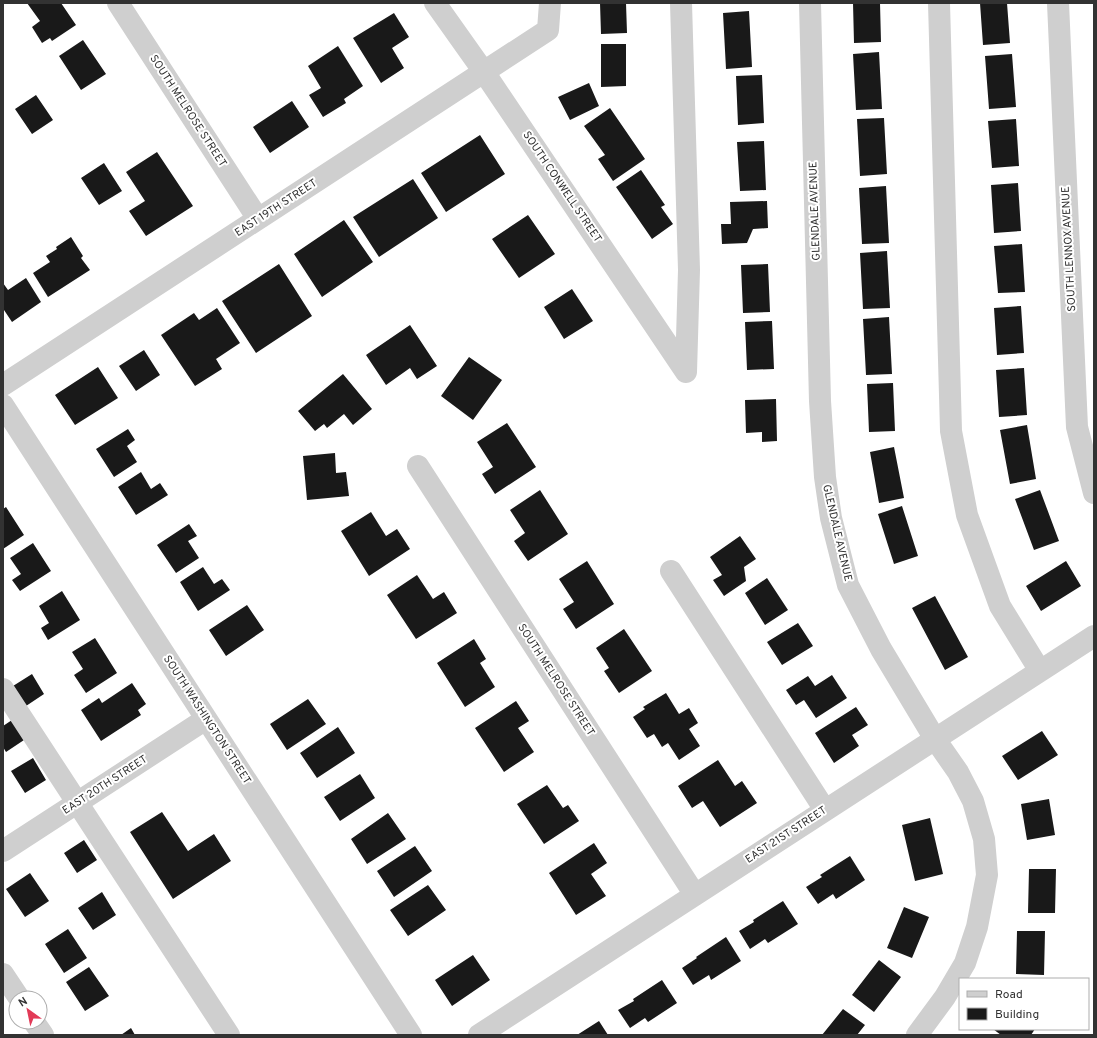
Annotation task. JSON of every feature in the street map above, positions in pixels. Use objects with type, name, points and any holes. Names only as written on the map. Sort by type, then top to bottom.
[{"type":"street","name":"SOUTH MELROSE STREET","points":[[118,3],[258,219]]},
{"type":"street","name":"SOUTH CONWELL STREET","points":[[435,3],[484,72],[686,372],[690,270],[681,3]]},
{"type":"street","name":"EAST 19TH STREET","points":[[3,385],[548,30],[550,3]]},
{"type":"street","name":"GLENDALE AVENUE","points":[[810,3],[820,401],[825,477],[831,518],[848,585],[881,649],[935,739],[958,772],[973,801],[984,839],[987,875],[977,927],[965,963],[924,1033]]},
{"type":"street","points":[[939,3],[951,431],[967,515],[1000,606],[1040,671]]},
{"type":"street","name":"SOUTH LENNOX AVENUE","points":[[1058,3],[1077,427],[1094,493]]},
{"type":"street","name":"SOUTH WASHINGTON STREET","points":[[3,405],[411,1035]]},
{"type":"street","name":"SOUTH MELROSE STREET","points":[[418,466],[695,895]]},
{"type":"street","points":[[671,571],[825,810]]},
{"type":"street","name":"EAST 21ST STREET","points":[[479,1035],[1094,636]]},
{"type":"street","points":[[3,689],[229,1035]]},
{"type":"street","name":"EAST 20TH STREET","points":[[3,851],[206,719]]},
{"type":"street","points":[[3,974],[14,990]]},
{"type":"building","points":[[27,3],[61,3],[76,25],[52,41],[50,38],[42,43],[32,27],[40,21]]},
{"type":"building","points":[[600,3],[626,3],[627,33],[601,34]]},
{"type":"building","points":[[853,3],[880,3],[881,42],[854,43]]},
{"type":"building","points":[[980,3],[1007,3],[1010,43],[983,45]]},
{"type":"building","points":[[749,11],[752,67],[726,69],[723,13]]},
{"type":"building","points":[[394,13],[409,37],[392,48],[404,68],[381,83],[353,38]]},
{"type":"building","points":[[83,40],[106,74],[81,90],[59,56]]},
{"type":"building","points":[[601,44],[626,44],[626,86],[601,87]]},
{"type":"building","points":[[338,46],[363,86],[344,99],[346,103],[323,117],[309,95],[321,88],[308,66]]},
{"type":"building","points":[[879,52],[882,109],[856,110],[853,54]]},
{"type":"building","points":[[1012,54],[1016,107],[989,109],[985,56]]},
{"type":"building","points":[[762,75],[764,123],[738,125],[736,76]]},
{"type":"building","points":[[589,83],[599,106],[570,120],[558,97]]},
{"type":"building","points":[[36,95],[53,120],[32,134],[15,109]]},
{"type":"building","points":[[292,101],[309,127],[270,153],[253,127]]},
{"type":"building","points":[[610,108],[645,159],[613,181],[598,159],[605,155],[584,126]]},
{"type":"building","points":[[884,118],[887,174],[860,176],[857,119]]},
{"type":"building","points":[[1016,119],[1019,166],[992,168],[988,121]]},
{"type":"building","points":[[480,135],[505,174],[446,212],[421,173]]},
{"type":"building","points":[[764,141],[766,190],[740,191],[737,142]]},
{"type":"building","points":[[157,152],[193,206],[146,236],[129,211],[145,201],[126,172]]},
{"type":"building","points":[[104,163],[122,191],[99,205],[81,178]]},
{"type":"building","points":[[641,170],[665,205],[661,207],[673,224],[652,239],[616,187]]},
{"type":"building","points":[[413,179],[438,218],[379,257],[353,217]]},
{"type":"building","points":[[1018,183],[1021,231],[994,233],[991,185]]},
{"type":"building","points":[[886,186],[889,243],[862,244],[859,188]]},
{"type":"building","points":[[767,201],[768,228],[753,229],[747,243],[722,244],[721,224],[731,224],[730,202]]},
{"type":"building","points":[[528,215],[555,254],[519,278],[492,239]]},
{"type":"building","points":[[344,220],[373,262],[322,297],[294,254]]},
{"type":"building","points":[[71,237],[83,256],[81,258],[90,270],[48,297],[33,273],[50,262],[46,256]]},
{"type":"building","points":[[1022,244],[1025,292],[998,293],[994,246]]},
{"type":"building","points":[[887,251],[890,308],[863,309],[860,253]]},
{"type":"building","points":[[279,264],[312,316],[256,353],[222,301]]},
{"type":"building","points":[[768,264],[770,312],[743,313],[741,265]]},
{"type":"building","points":[[26,278],[41,302],[12,322],[4,310],[3,311],[3,283],[8,290]]},
{"type":"building","points":[[572,289],[593,321],[564,339],[544,307]]},
{"type":"building","points":[[1021,306],[1024,353],[997,355],[994,308]]},
{"type":"building","points":[[217,308],[240,343],[216,359],[222,369],[195,386],[161,335],[194,313],[199,320]]},
{"type":"building","points":[[889,317],[892,374],[866,375],[863,319]]},
{"type":"building","points":[[772,321],[774,369],[747,370],[745,322]]},
{"type":"building","points":[[410,325],[437,366],[417,379],[410,368],[386,385],[366,355]]},
{"type":"building","points":[[144,350],[160,375],[136,391],[119,366]]},
{"type":"building","points":[[469,357],[502,380],[473,420],[441,396]]},
{"type":"building","points":[[98,367],[118,398],[75,425],[55,395]]},
{"type":"building","points":[[1024,368],[1027,415],[999,417],[996,370]]},
{"type":"building","points":[[343,374],[372,409],[353,425],[344,414],[327,428],[324,424],[315,431],[298,411]]},
{"type":"building","points":[[893,383],[895,431],[869,432],[867,384]]},
{"type":"building","points":[[776,399],[777,441],[762,442],[762,432],[746,433],[745,400]]},
{"type":"building","points":[[507,423],[536,467],[495,494],[482,474],[493,467],[477,442]]},
{"type":"building","points":[[1027,425],[1036,479],[1010,484],[1000,430]]},
{"type":"building","points":[[128,429],[135,440],[127,446],[137,462],[114,477],[96,449]]},
{"type":"building","points":[[894,447],[904,498],[879,503],[870,452]]},
{"type":"building","points":[[335,453],[336,473],[346,472],[349,496],[307,500],[303,456]]},
{"type":"building","points":[[141,472],[151,489],[160,483],[168,495],[136,515],[118,487]]},
{"type":"building","points":[[540,490],[568,534],[528,561],[514,541],[525,533],[510,510]]},
{"type":"building","points":[[1040,490],[1059,541],[1034,550],[1015,499]]},
{"type":"building","points":[[902,506],[918,556],[894,564],[878,514]]},
{"type":"building","points":[[6,507],[24,535],[3,549],[3,509]]},
{"type":"building","points":[[371,512],[386,536],[397,529],[410,549],[369,576],[341,531]]},
{"type":"building","points":[[189,524],[197,536],[188,541],[199,558],[176,573],[157,545]]},
{"type":"building","points":[[740,536],[756,559],[744,567],[746,581],[724,596],[713,580],[722,575],[710,557]]},
{"type":"building","points":[[33,543],[51,571],[20,591],[12,580],[21,574],[10,558]]},
{"type":"building","points":[[587,561],[614,604],[576,629],[563,609],[574,602],[559,579]]},
{"type":"building","points":[[1066,561],[1081,586],[1041,611],[1026,586]]},
{"type":"building","points":[[203,567],[214,584],[222,579],[230,590],[198,611],[180,582]]},
{"type":"building","points":[[417,575],[433,599],[444,592],[457,613],[416,639],[387,595]]},
{"type":"building","points":[[767,578],[788,610],[765,625],[745,593]]},
{"type":"building","points":[[62,591],[80,620],[48,640],[41,628],[49,623],[39,606]]},
{"type":"building","points":[[935,596],[968,657],[945,670],[912,608]]},
{"type":"building","points":[[247,605],[264,630],[226,656],[209,630]]},
{"type":"building","points":[[798,623],[813,646],[782,665],[767,642]]},
{"type":"building","points":[[624,629],[652,671],[619,693],[604,671],[609,668],[596,648]]},
{"type":"building","points":[[95,638],[117,673],[86,693],[74,675],[83,669],[72,652]]},
{"type":"building","points":[[474,639],[486,659],[480,663],[495,687],[465,707],[437,663]]},
{"type":"building","points":[[32,674],[44,694],[26,706],[13,686]]},
{"type":"building","points":[[832,675],[847,698],[816,718],[804,700],[796,705],[786,690],[808,676],[815,686]]},
{"type":"building","points":[[132,683],[146,704],[138,710],[141,715],[101,741],[81,710],[99,698],[102,703]]},
{"type":"building","points":[[666,693],[679,714],[689,708],[698,723],[689,729],[700,746],[679,760],[668,743],[662,747],[654,734],[647,738],[633,717],[645,709],[643,707]]},
{"type":"building","points":[[308,699],[326,724],[287,750],[270,724]]},
{"type":"building","points":[[516,701],[529,721],[518,728],[534,752],[504,772],[475,728]]},
{"type":"building","points":[[856,707],[868,725],[852,735],[859,746],[834,763],[815,733]]},
{"type":"building","points":[[12,720],[24,740],[6,752],[3,747],[3,726]]},
{"type":"building","points":[[338,727],[355,753],[317,778],[300,753]]},
{"type":"building","points":[[1042,731],[1058,755],[1018,780],[1002,756]]},
{"type":"building","points":[[33,758],[46,780],[25,793],[11,771]]},
{"type":"building","points":[[718,760],[735,786],[742,781],[757,803],[720,827],[703,801],[692,808],[678,786]]},
{"type":"building","points":[[360,774],[375,798],[340,821],[324,797]]},
{"type":"building","points":[[547,785],[563,808],[568,805],[579,821],[544,844],[517,804]]},
{"type":"building","points":[[1049,799],[1055,835],[1027,840],[1021,804]]},
{"type":"building","points":[[162,812],[188,851],[214,834],[231,861],[173,899],[130,832]]},
{"type":"building","points":[[388,813],[406,839],[367,864],[351,839]]},
{"type":"building","points":[[930,818],[943,874],[915,881],[902,825]]},
{"type":"building","points":[[84,840],[97,860],[77,873],[64,853]]},
{"type":"building","points":[[594,843],[607,863],[591,874],[606,896],[576,915],[549,873]]},
{"type":"building","points":[[415,846],[432,871],[394,897],[377,871]]},
{"type":"building","points":[[850,856],[865,880],[836,899],[833,894],[818,904],[806,887],[822,877],[820,875]]},
{"type":"building","points":[[1029,869],[1056,869],[1055,913],[1028,913]]},
{"type":"building","points":[[30,873],[49,901],[25,917],[6,889]]},
{"type":"building","points":[[428,885],[446,910],[408,936],[390,910]]},
{"type":"building","points":[[102,892],[116,915],[93,930],[78,908]]},
{"type":"building","points":[[783,901],[798,924],[768,943],[765,939],[750,949],[739,931],[754,922],[753,920]]},
{"type":"building","points":[[904,907],[929,917],[912,958],[887,948]]},
{"type":"building","points":[[68,929],[87,958],[64,973],[45,944]]},
{"type":"building","points":[[1017,931],[1045,931],[1044,975],[1016,974]]},
{"type":"building","points":[[726,937],[741,961],[711,980],[709,975],[693,985],[682,968]]},
{"type":"building","points":[[473,955],[490,980],[452,1006],[435,980]]},
{"type":"building","points":[[879,960],[901,977],[874,1012],[852,995]]},
{"type":"building","points":[[89,967],[109,996],[85,1011],[66,982]]},
{"type":"building","points":[[662,980],[677,1003],[648,1022],[645,1018],[630,1028],[618,1010],[634,1001],[633,999]]},
{"type":"building","points":[[843,1009],[865,1025],[857,1035],[822,1035]]},
{"type":"building","points":[[599,1021],[608,1035],[577,1035]]},
{"type":"building","points":[[131,1028],[135,1035],[121,1035]]},
{"type":"building","points":[[994,1030],[1034,1030],[1031,1035],[1001,1035]]}]
